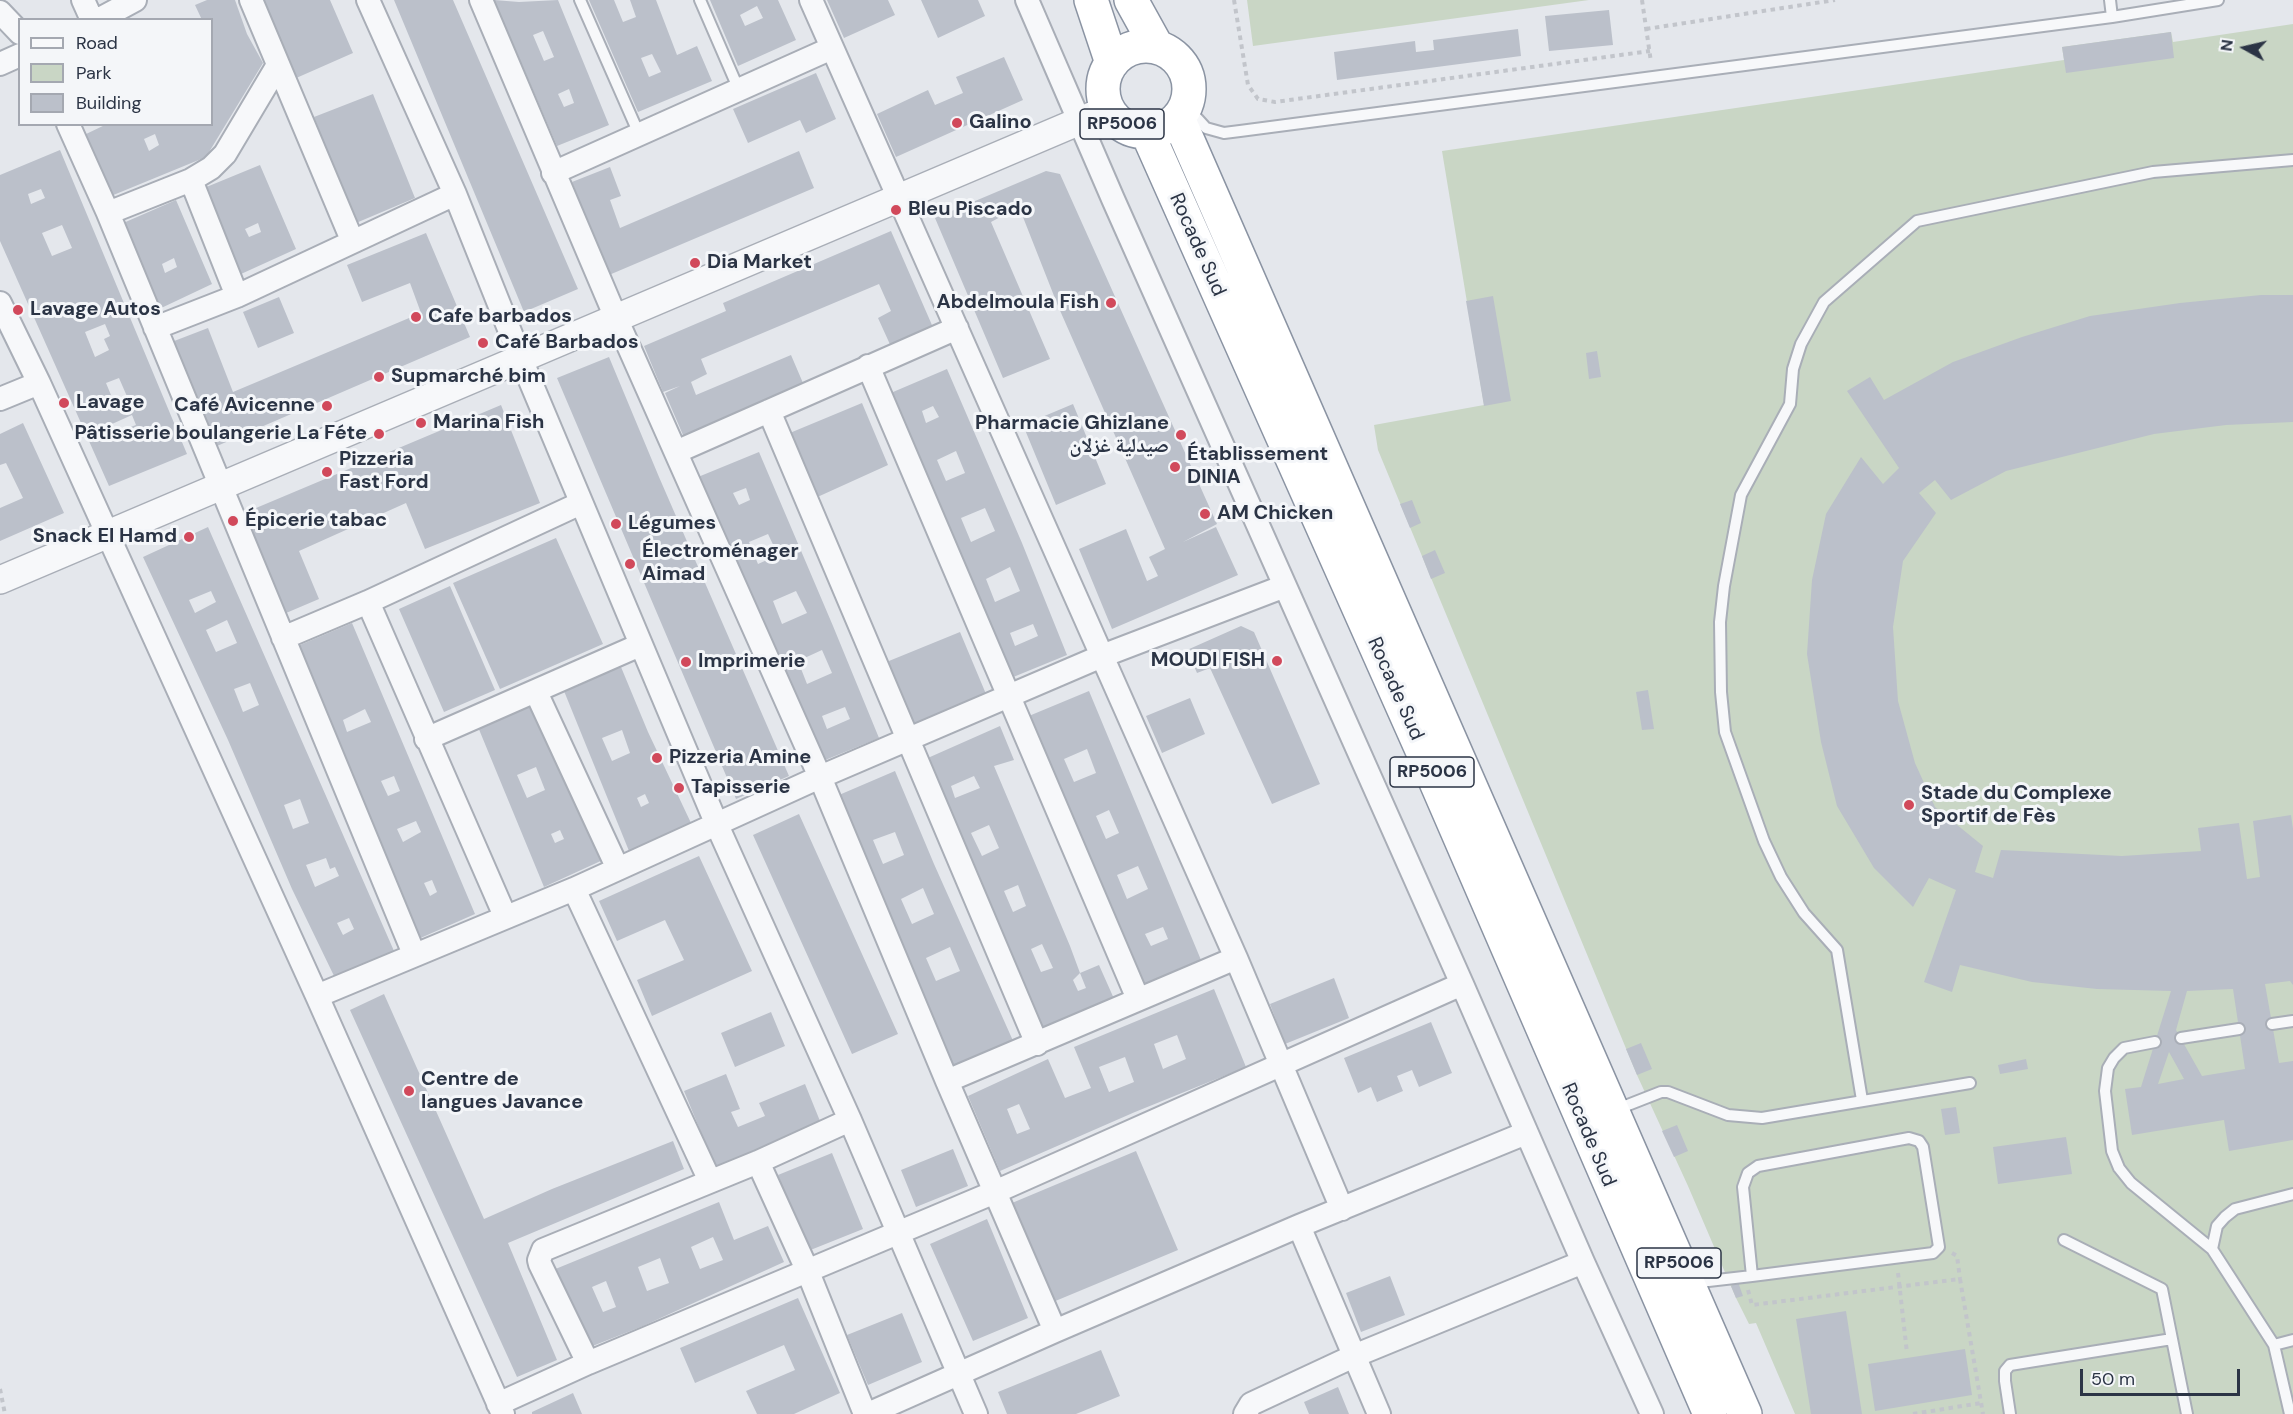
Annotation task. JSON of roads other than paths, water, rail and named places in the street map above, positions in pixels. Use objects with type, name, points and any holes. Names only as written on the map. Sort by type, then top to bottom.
[{"type":"highway","points":[[1091,0],[1112,63],[1124,51],[1140,46],[1157,47]]},
{"type":"highway","name":"RP5006","points":[[1112,63],[1103,85],[1104,97],[1094,115],[1147,132],[1164,128],[1182,112],[1189,92],[1188,77],[1182,64],[1171,53],[1157,47],[1131,0]]},
{"type":"highway","name":"Rocade Sud","points":[[1182,112],[1612,1111]]},
{"type":"highway","name":"Rocade Sud","points":[[1147,132],[1426,759],[1710,1414]]},
{"type":"highway","name":"RP5006","points":[[1612,1111],[1745,1414]]},
{"type":"street","points":[[83,0],[91,18]]},
{"type":"street","points":[[102,18],[135,0]]},
{"type":"street","points":[[251,0],[352,240]]},
{"type":"street","points":[[368,0],[455,194],[520,359],[717,825],[850,1120],[976,1414]]},
{"type":"street","points":[[481,0],[616,318],[820,777],[1055,1331]]},
{"type":"street","points":[[811,0],[1236,958],[1342,1209]]},
{"type":"street","points":[[1027,0],[1094,115],[1123,221],[1462,984],[1582,1262],[1652,1414]]},
{"type":"street","points":[[0,12],[18,31]]},
{"type":"street","points":[[553,172],[832,48]]},
{"type":"street","points":[[0,64],[18,56]]},
{"type":"street","points":[[108,213],[191,180],[211,168],[225,154],[278,65]]},
{"type":"street","points":[[0,580],[1094,115]]},
{"type":"street","points":[[69,126],[108,213],[222,486],[414,954]]},
{"type":"street","points":[[191,180],[237,296]]},
{"type":"street","points":[[155,328],[237,296],[352,240],[455,194]]},
{"type":"street","points":[[0,303],[39,382],[317,996],[500,1409],[588,1363],[995,1192],[1462,984]]},
{"type":"street","points":[[676,452],[957,328]]},
{"type":"street","points":[[868,366],[1138,999]]},
{"type":"street","points":[[0,399],[39,382]]},
{"type":"street","points":[[769,411],[1037,1044]]},
{"type":"street","points":[[283,638],[368,602],[581,502]]},
{"type":"street","points":[[317,996],[574,889],[820,777],[1102,656],[1285,586]]},
{"type":"street","points":[[368,602],[505,916]]},
{"type":"street","points":[[426,739],[640,645]]},
{"type":"street","points":[[536,692],[618,869]]},
{"type":"street","points":[[574,889],[710,1181]]},
{"type":"street","points":[[947,1081],[1236,958]]},
{"type":"street","points":[[588,1363],[540,1264],[539,1260],[543,1250],[758,1162],[850,1120]]},
{"type":"street","points":[[758,1162],[808,1272],[866,1414],[1299,1226],[1526,1133]]},
{"type":"street","points":[[1299,1226],[1379,1414]]},
{"type":"street","points":[[1245,1414],[1251,1404],[1354,1356],[1582,1262]]},
{"type":"lane","points":[[580,0],[639,134]]},
{"type":"lane","points":[[700,0],[739,90]]},
{"type":"lane","points":[[2110,0],[2112,17]]},
{"type":"lane","points":[[1182,112],[1206,128],[1224,133],[2112,17],[2218,0]]},
{"type":"lane","points":[[1862,1100],[1837,950],[1804,913],[1781,877],[1764,841],[1725,732],[1721,692],[1720,622],[1724,586],[1741,495],[1790,404],[1794,369],[1801,344],[1824,302],[1917,221],[2153,172],[2293,160]]},
{"type":"lane","points":[[2272,1024],[2293,1021]]},
{"type":"lane","points":[[2181,1038],[2239,1029]]},
{"type":"lane","points":[[2155,1042],[2124,1048],[2108,1068],[2105,1091],[2112,1151],[2119,1168],[2131,1183],[2212,1249],[2274,1345],[2290,1414]]},
{"type":"lane","points":[[1612,1111],[1661,1092],[1668,1092],[1728,1115],[1762,1118],[1970,1083]]},
{"type":"lane","points":[[1688,1283],[1748,1276],[1896,1258],[1933,1253],[1939,1247],[1923,1147],[1919,1141],[1909,1138],[1758,1166],[1748,1173],[1743,1187],[1748,1276]]},
{"type":"lane","points":[[2212,1249],[2217,1226],[2235,1209],[2293,1194]]},
{"type":"lane","points":[[2064,1240],[2162,1289],[2187,1414]]},
{"type":"lane","points":[[2010,1414],[2005,1371],[2010,1365],[2172,1339]]},
{"type":"lane","points":[[2274,1345],[2293,1340]]},
{"type":"place","name":"Galino","points":[[957,123]]},
{"type":"place","name":"Bleu Piscado","points":[[896,210]]},
{"type":"place","name":"Dia Market","points":[[695,263]]},
{"type":"place","name":"Abdelmoula Fish","points":[[1111,303]]},
{"type":"place","name":"Lavage Autos","points":[[18,310]]},
{"type":"place","name":"Cafe barbados","points":[[416,317]]},
{"type":"place","name":"Café Barbados","points":[[483,343]]},
{"type":"place","name":"Supmarché bim","points":[[379,377]]},
{"type":"place","name":"Lavage","points":[[64,403]]},
{"type":"place","name":"Café Avicenne","points":[[327,406]]},
{"type":"place","name":"Marina Fish","points":[[421,423]]},
{"type":"place","name":"Pâtisserie boulangerie La Féte","points":[[379,434]]},
{"type":"place","name":"Pharmacie Ghizlane صيدلية غزلان","points":[[1181,435]]},
{"type":"place","name":"Établissement DINIA","points":[[1175,467]]},
{"type":"place","name":"Pizzeria Fast Ford","points":[[327,472]]},
{"type":"place","name":"AM Chicken","points":[[1205,514]]},
{"type":"place","name":"Épicerie tabac","points":[[233,521]]},
{"type":"place","name":"Légumes","points":[[616,524]]},
{"type":"place","name":"Snack El Hamd","points":[[189,537]]},
{"type":"place","name":"Électroménager Aimad","points":[[630,564]]},
{"type":"place","name":"MOUDI FISH","points":[[1277,661]]},
{"type":"place","name":"Imprimerie","points":[[686,662]]},
{"type":"place","name":"Pizzeria Amine","points":[[657,758]]},
{"type":"place","name":"Tapisserie","points":[[679,788]]},
{"type":"place","name":"Stade du Complexe Sportif de Fès","points":[[1909,805]]},
{"type":"place","name":"Centre de langues Javance","points":[[409,1091]]}]
